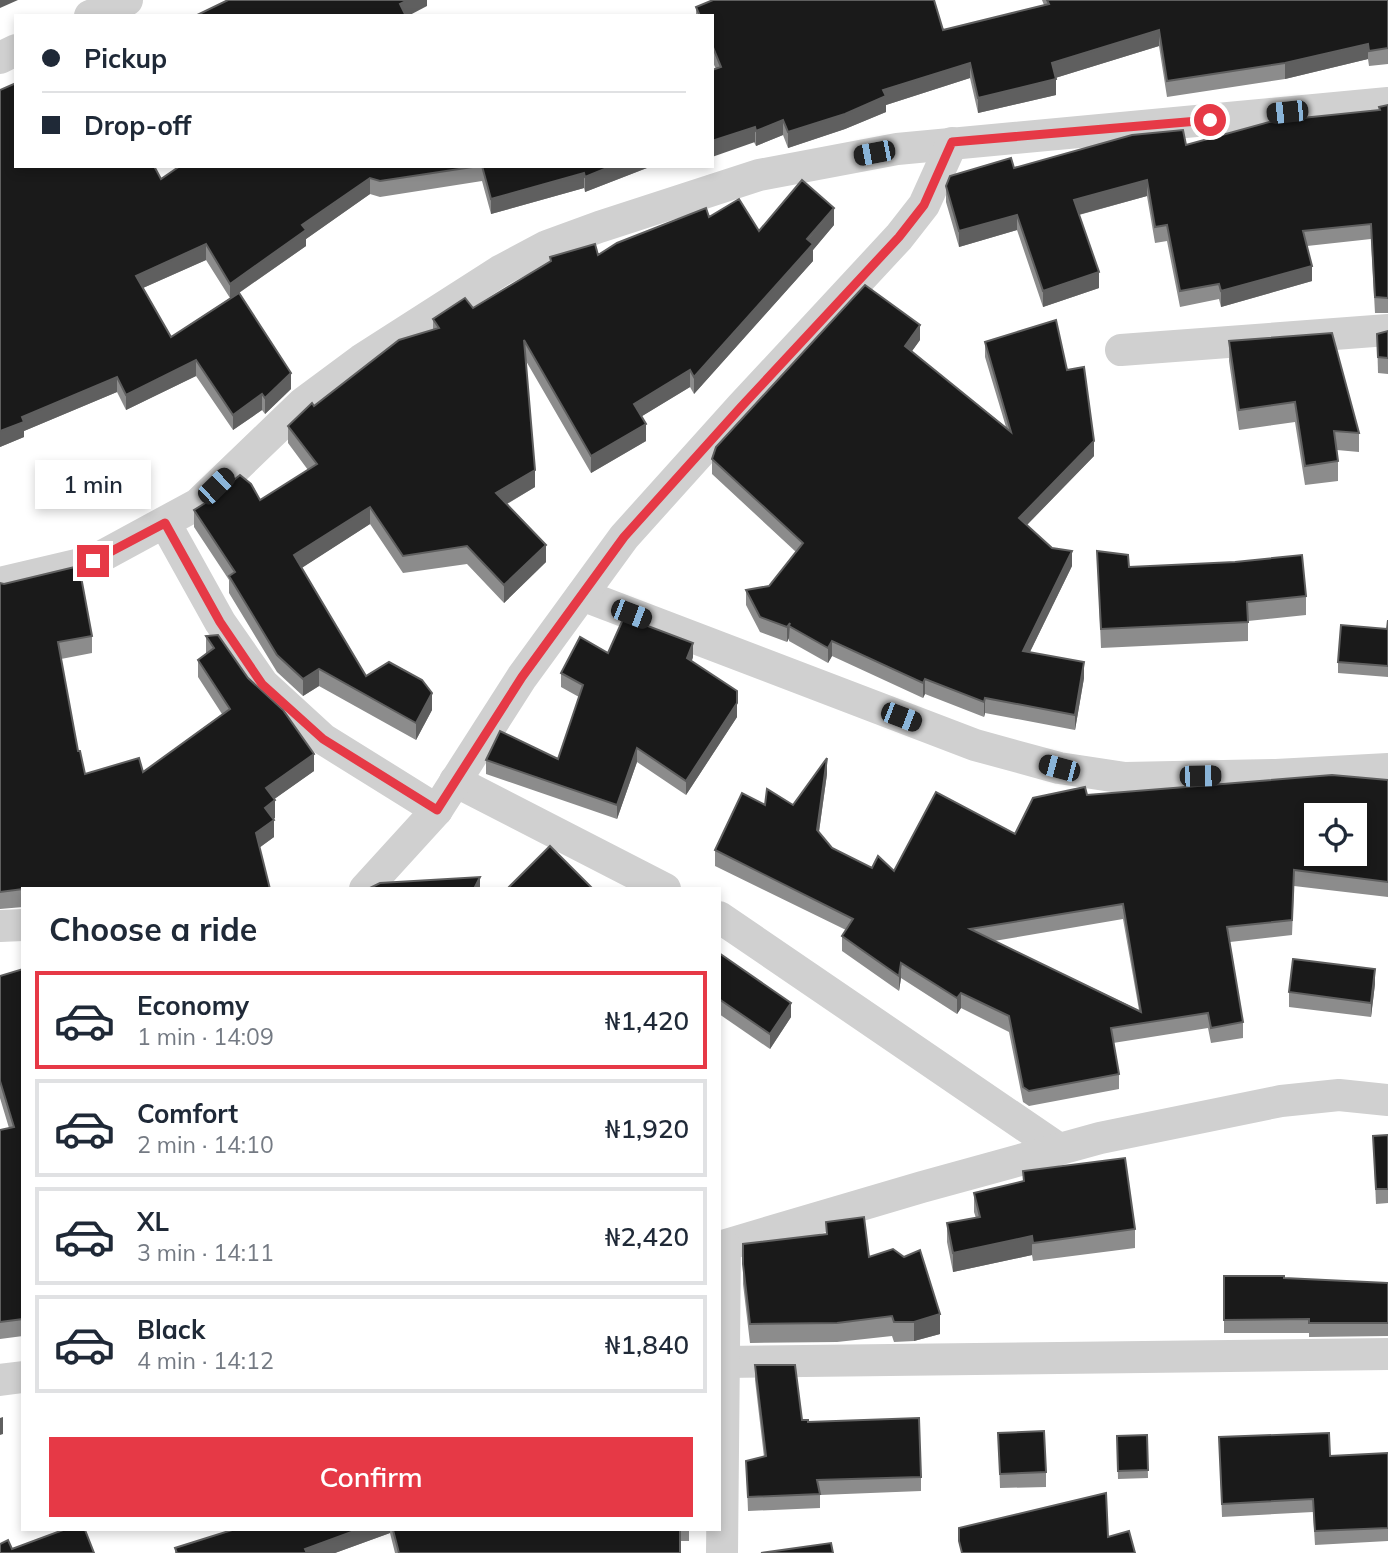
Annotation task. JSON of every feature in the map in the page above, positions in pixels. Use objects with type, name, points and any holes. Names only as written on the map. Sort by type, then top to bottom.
[{"type":"street","points":[[95,14],[127,0]]},
{"type":"street","points":[[0,583],[93,561],[198,504],[303,403],[362,360],[500,271],[547,246],[599,226],[759,175],[897,149],[1388,103]]},
{"type":"street","points":[[367,887],[437,810],[522,677],[624,537],[899,237],[924,205],[952,142]]},
{"type":"street","points":[[1121,350],[1388,330]]},
{"type":"street","points":[[165,523],[220,622],[262,684],[323,739],[437,810]]},
{"type":"street","points":[[582,595],[975,745],[1059,768],[1125,778],[1276,775],[1388,769]]},
{"type":"street","points":[[455,781],[661,887]]},
{"type":"street","points":[[721,918],[1059,1149]]},
{"type":"street","points":[[0,926],[21,925]]},
{"type":"street","points":[[722,1553],[722,1247],[922,1186],[1059,1149],[1281,1101],[1339,1095],[1388,1100]]},
{"type":"street","points":[[724,1362],[1388,1354]]},
{"type":"street","points":[[0,1380],[21,1377]]},
{"type":"building","points":[[228,0],[408,0],[400,4],[405,14],[199,14]]},
{"type":"building","points":[[713,0],[934,0],[943,30],[1049,4],[1047,0],[1388,0],[1388,48],[1369,51],[1368,44],[1285,63],[1167,81],[1159,30],[1052,63],[1056,79],[978,98],[970,63],[883,90],[886,96],[845,114],[788,132],[783,120],[756,131],[755,127],[714,140],[714,69],[721,67],[714,50],[714,14],[699,14],[696,7]]},
{"type":"building","points":[[14,84],[14,168],[155,168],[161,179],[177,168],[466,168],[380,181],[370,178],[302,225],[306,230],[230,284],[206,244],[136,276],[171,337],[239,293],[291,373],[265,398],[262,394],[233,415],[196,360],[126,395],[117,377],[22,417],[24,422],[0,431],[0,90]]},
{"type":"building","points":[[1388,105],[1388,298],[1375,297],[1371,224],[1303,231],[1312,266],[1221,291],[1219,284],[1180,291],[1167,225],[1155,227],[1147,180],[1074,200],[1099,272],[1043,291],[1017,215],[959,231],[946,186],[950,176],[1011,158],[1014,168],[1132,135],[1183,130],[1186,145],[1273,121],[1380,110],[1379,107]]},
{"type":"building","points":[[483,168],[607,168],[585,177],[584,173],[491,199]]},
{"type":"building","points":[[802,180],[834,208],[807,239],[813,244],[694,377],[690,370],[634,404],[646,424],[591,456],[524,340],[535,470],[496,493],[546,545],[504,585],[467,546],[403,556],[370,507],[294,555],[366,676],[389,662],[422,680],[432,693],[416,723],[319,669],[303,679],[277,655],[229,576],[235,572],[194,510],[240,475],[251,484],[260,500],[317,464],[288,426],[312,403],[314,406],[399,340],[439,328],[433,319],[465,298],[473,308],[551,261],[550,257],[595,244],[598,255],[617,243],[706,208],[709,217],[739,199],[759,231]]},
{"type":"building","points":[[865,285],[920,325],[905,346],[1011,432],[985,342],[1056,320],[1067,370],[1084,367],[1094,441],[1019,518],[1052,548],[1072,551],[1023,651],[1084,662],[1075,715],[985,698],[984,702],[925,679],[923,683],[832,641],[828,648],[789,626],[790,623],[787,627],[760,617],[746,590],[769,586],[803,543],[712,459],[716,447]]},
{"type":"building","points":[[1388,331],[1388,358],[1378,357],[1377,334]]},
{"type":"building","points":[[1332,333],[1359,433],[1334,431],[1338,461],[1305,466],[1295,402],[1239,410],[1229,341]]},
{"type":"building","points":[[1097,551],[1128,555],[1129,567],[1235,562],[1302,555],[1306,596],[1247,602],[1248,622],[1101,629]]},
{"type":"building","points":[[79,566],[92,636],[58,642],[78,751],[85,774],[139,758],[143,772],[230,709],[198,660],[214,648],[206,636],[218,635],[248,678],[283,710],[314,754],[266,788],[275,800],[265,808],[274,820],[256,833],[270,887],[21,887],[21,889],[0,892],[0,583]]},
{"type":"building","points":[[624,617],[693,643],[687,658],[737,691],[737,703],[686,781],[637,748],[617,805],[486,760],[500,731],[558,759],[583,685],[561,673],[580,637],[608,653]]},
{"type":"building","points":[[1388,620],[1388,666],[1338,662],[1341,625],[1387,629]]},
{"type":"building","points":[[827,758],[817,830],[832,848],[872,868],[878,856],[894,871],[936,792],[1015,834],[1033,798],[1085,787],[1087,795],[1332,775],[1388,780],[1388,882],[1294,870],[1292,920],[1227,927],[1243,1022],[1211,1028],[1208,1013],[1111,1028],[1119,1074],[1029,1091],[1023,1087],[1009,1016],[961,993],[957,998],[901,963],[899,976],[842,936],[853,919],[715,850],[742,793],[765,805],[767,789],[793,805]],"holes":[[[1123,904],[1141,1012],[970,929]]]},
{"type":"building","points":[[550,846],[591,887],[509,887]]},
{"type":"building","points":[[480,877],[475,887],[372,887],[380,883]]},
{"type":"building","points":[[721,954],[791,1003],[770,1034],[721,1000]]},
{"type":"building","points":[[1293,959],[1375,969],[1371,1003],[1289,992]]},
{"type":"building","points":[[21,970],[21,1319],[0,1322],[0,1130],[14,1127],[0,1081],[0,976]]},
{"type":"building","points":[[1388,1135],[1388,1189],[1376,1189],[1373,1136]]},
{"type":"building","points":[[1125,1158],[1135,1229],[1033,1243],[1032,1236],[953,1253],[947,1223],[980,1217],[974,1193],[1024,1181],[1023,1171]]},
{"type":"building","points":[[864,1217],[869,1257],[893,1249],[904,1257],[920,1250],[940,1314],[914,1322],[894,1322],[892,1316],[837,1323],[750,1324],[743,1244],[827,1234],[826,1222]]},
{"type":"building","points":[[1224,1276],[1284,1276],[1388,1283],[1388,1323],[1309,1323],[1309,1319],[1224,1320]]},
{"type":"building","points":[[755,1365],[795,1365],[802,1420],[808,1422],[919,1418],[921,1477],[817,1480],[820,1494],[748,1497],[746,1461],[766,1456]]},
{"type":"building","points":[[1044,1431],[1046,1472],[1000,1474],[998,1433]]},
{"type":"building","points":[[1329,1433],[1330,1456],[1388,1453],[1388,1528],[1315,1531],[1313,1499],[1222,1504],[1219,1437]]},
{"type":"building","points":[[1147,1435],[1148,1470],[1118,1471],[1117,1436]]},
{"type":"building","points":[[1106,1493],[1108,1537],[1129,1531],[1135,1553],[962,1553],[959,1528]]},
{"type":"building","points":[[60,1531],[85,1531],[94,1553],[0,1553],[0,1544],[8,1540],[12,1549]]},
{"type":"building","points":[[229,1531],[354,1531],[305,1549],[307,1553],[177,1553],[175,1548]]},
{"type":"building","points":[[393,1531],[680,1531],[680,1553],[399,1553]]},
{"type":"building","points":[[831,1543],[833,1553],[761,1553]]},
{"type":"route","points":[[93,561],[165,523],[220,622],[262,684],[323,739],[437,810],[522,677],[624,537],[899,237],[934,188],[952,142],[1210,120]]}]
